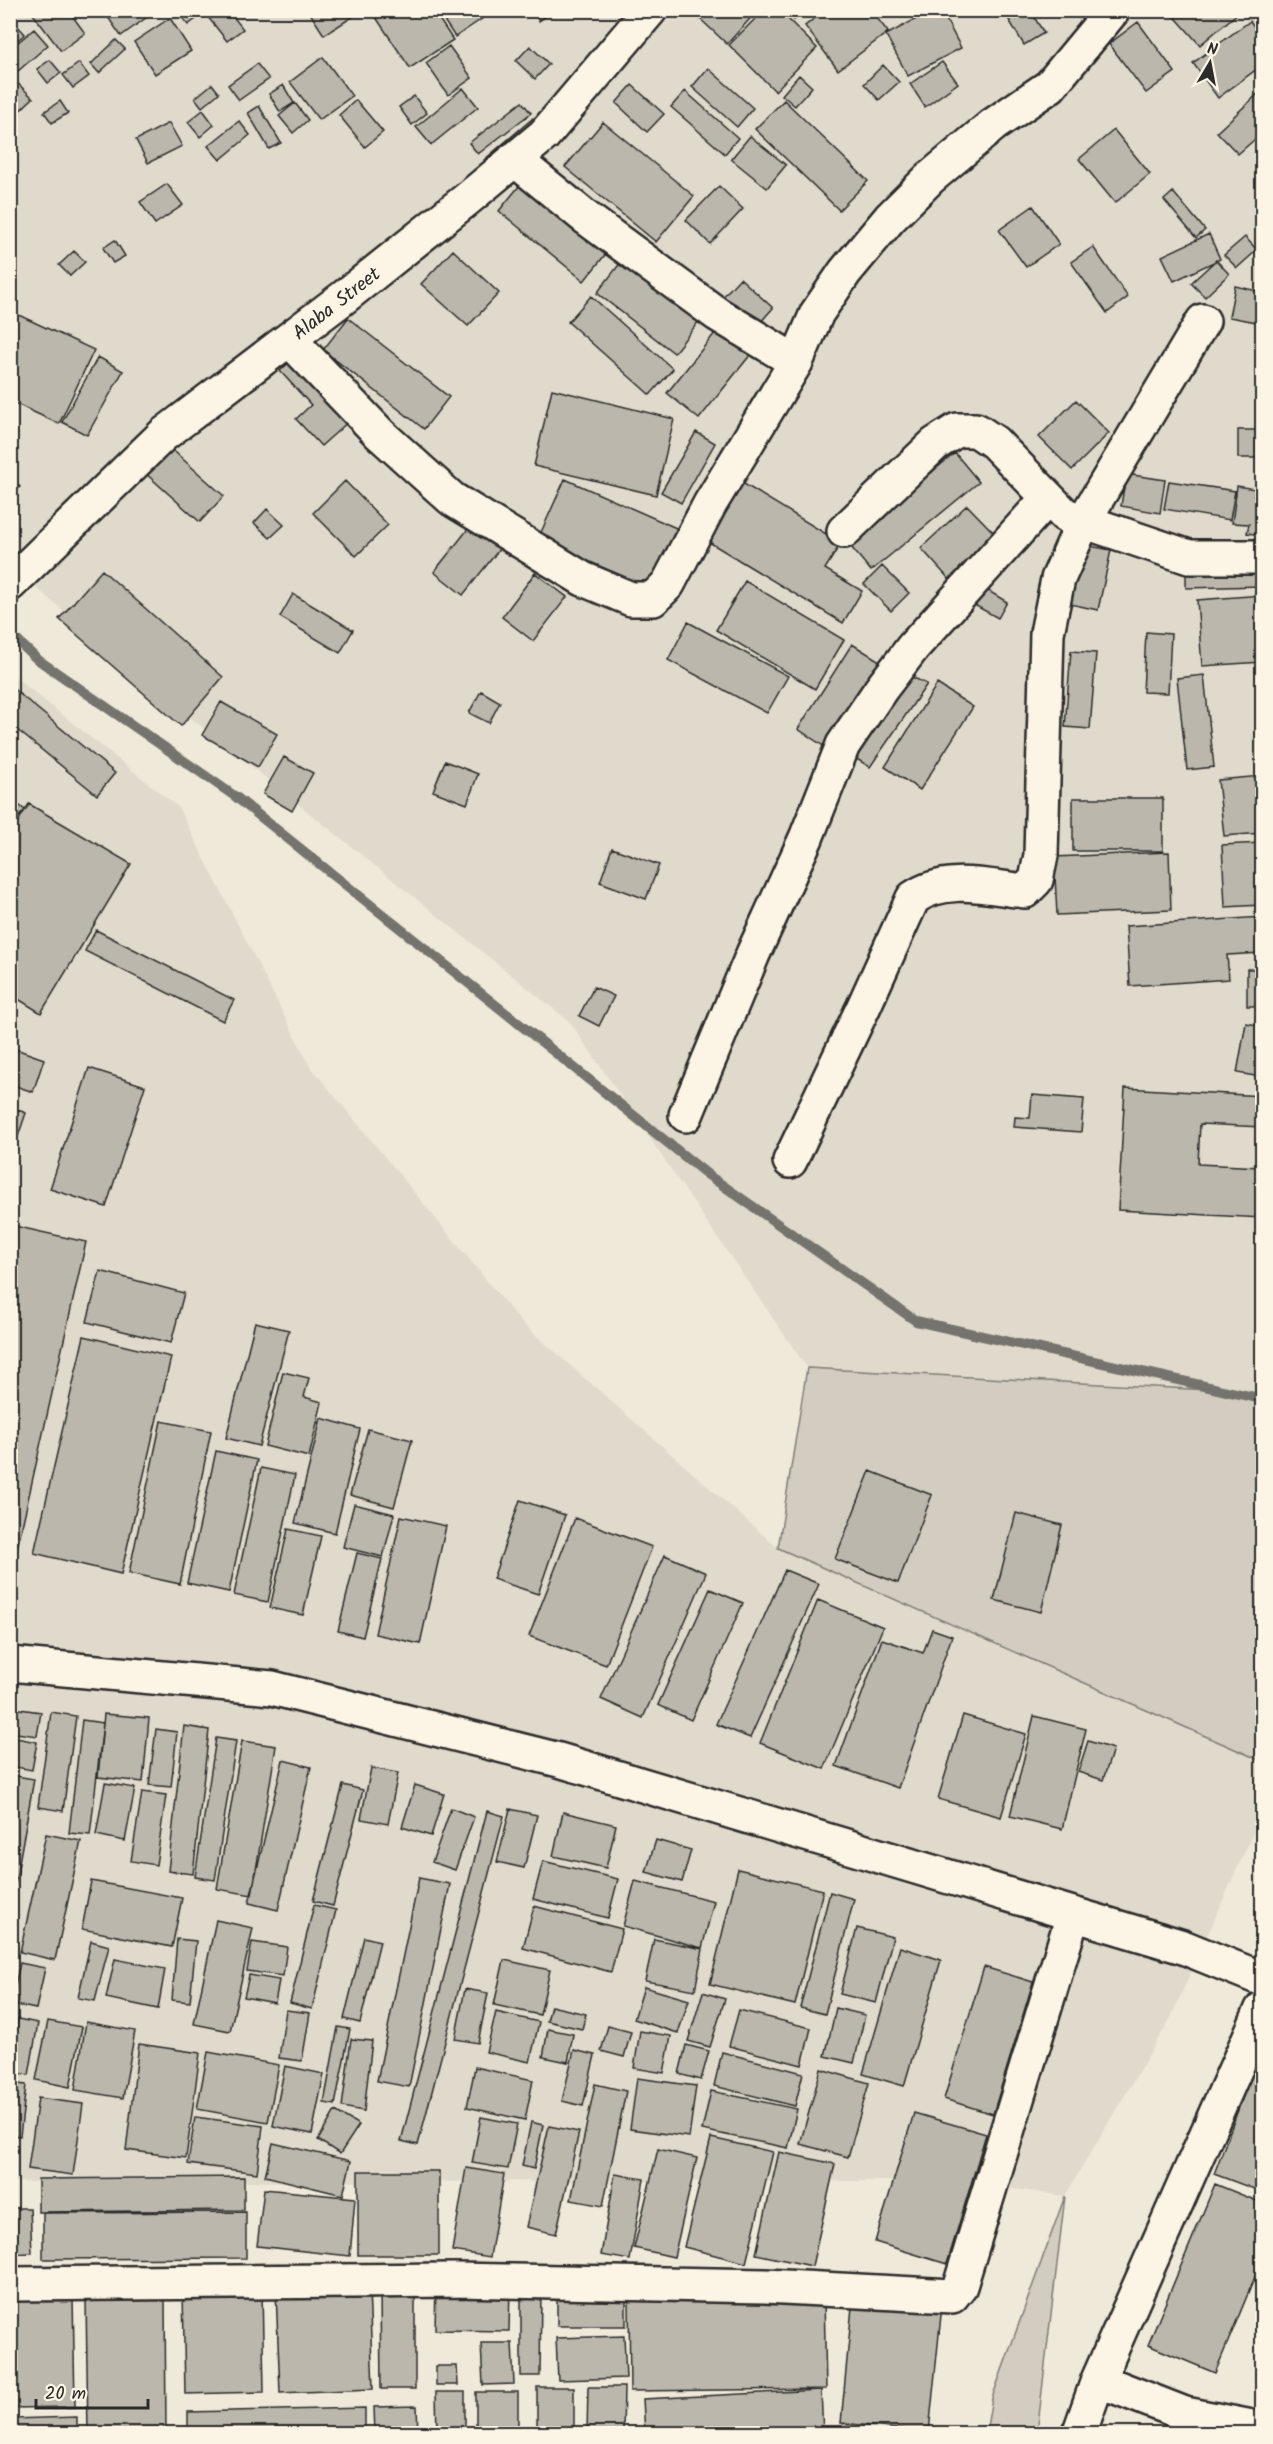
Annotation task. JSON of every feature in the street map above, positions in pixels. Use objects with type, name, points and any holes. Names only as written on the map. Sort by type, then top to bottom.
[{"type":"street","name":"Alaba Street","points":[[10,584],[163,435],[466,201],[544,135],[650,10]]},
{"type":"street","points":[[289,339],[380,434],[452,499],[583,579],[630,599],[653,599],[669,584],[710,504],[796,362],[817,313],[845,272],[890,218],[930,178],[993,125],[1050,86],[1113,10]]},
{"type":"street","points":[[514,159],[585,217],[717,314],[796,362]]},
{"type":"street","points":[[790,1161],[913,898],[926,889],[956,884],[1025,891],[1036,880],[1041,855],[1047,633],[1058,579],[1083,522],[1203,321]]},
{"type":"street","points":[[844,531],[935,444],[957,430],[976,430],[994,442],[1065,515],[1189,557],[1263,557]]},
{"type":"street","points":[[686,1115],[753,954],[806,838],[843,745],[880,689],[913,647],[1048,498]]},
{"type":"street","points":[[10,1664],[272,1688],[559,1760],[1183,1947],[1256,1976]]},
{"type":"street","points":[[10,2284],[456,2280],[765,2286],[952,2296],[960,2286],[1072,1915]]},
{"type":"street","points":[[1079,2433],[1098,2380],[1263,2009]]},
{"type":"street","points":[[1098,2380],[1185,2414],[1263,2429]]},
{"type":"shaded area","points":[[11,11],[1262,11],[1262,1393],[807,1368],[570,1022],[146,682],[11,566]]},
{"type":"shaded area","points":[[10,673],[178,807],[310,1066],[521,1322],[778,1548],[1262,1761],[1262,1813],[1170,2019],[1065,2196],[956,2181],[11,2182]]},
{"type":"shaded area","points":[[807,1368],[1262,1393],[1262,1761],[778,1548]]},
{"type":"shaded area","points":[[1065,2196],[1037,2433],[986,2433],[992,2398]]},
{"type":"building","points":[[30,10],[68,10],[85,33],[61,51]]},
{"type":"building","points":[[103,10],[157,10],[121,36]]},
{"type":"building","points":[[176,10],[202,10],[204,13],[188,25]]},
{"type":"building","points":[[206,10],[228,10],[243,29],[227,41],[204,12]]},
{"type":"building","points":[[308,10],[350,10],[354,16],[324,35]]},
{"type":"building","points":[[371,10],[433,10],[453,40],[410,68]]},
{"type":"building","points":[[437,10],[487,10],[489,14],[455,37]]},
{"type":"building","points":[[532,10],[556,10],[539,21]]},
{"type":"building","points":[[700,10],[758,10],[727,44],[696,15]]},
{"type":"building","points":[[764,10],[779,10],[817,48],[775,91],[729,45]]},
{"type":"building","points":[[786,10],[807,10],[794,20]]},
{"type":"building","points":[[825,10],[871,10],[888,32],[838,70],[805,26]]},
{"type":"building","points":[[933,10],[941,10],[961,48],[908,76],[886,35]]},
{"type":"building","points":[[1003,10],[1035,10],[1031,12],[1044,33],[1024,45]]},
{"type":"building","points":[[1169,10],[1238,10],[1239,12],[1200,45]]},
{"type":"building","points":[[170,18],[191,51],[155,74],[134,42]]},
{"type":"building","points":[[12,20],[25,34],[14,43],[10,39]]},
{"type":"building","points":[[1250,21],[1262,37],[1262,65],[1218,98],[1193,63]]},
{"type":"building","points":[[1138,22],[1175,72],[1146,93],[1109,44]]},
{"type":"building","points":[[34,29],[48,45],[17,72],[10,64],[10,49]]},
{"type":"building","points":[[116,40],[125,49],[99,73],[91,64]]},
{"type":"building","points":[[449,46],[472,78],[448,95],[426,63]]},
{"type":"building","points":[[530,46],[549,64],[535,79],[516,61]]},
{"type":"building","points":[[323,57],[352,96],[319,120],[290,82]]},
{"type":"building","points":[[50,60],[61,73],[48,83],[37,69]]},
{"type":"building","points":[[942,62],[958,83],[925,107],[910,84]]},
{"type":"building","points":[[79,63],[89,76],[73,88],[63,75]]},
{"type":"building","points":[[257,64],[269,79],[239,100],[228,85]]},
{"type":"building","points":[[883,65],[899,82],[879,100],[864,84]]},
{"type":"building","points":[[708,68],[753,108],[737,127],[692,87]]},
{"type":"building","points":[[799,75],[812,87],[795,106],[782,95]]},
{"type":"building","points":[[10,76],[33,98],[11,119],[10,118]]},
{"type":"building","points":[[212,84],[219,93],[202,107],[195,98]]},
{"type":"building","points":[[283,85],[294,103],[280,112],[269,94]]},
{"type":"building","points":[[632,85],[664,114],[647,132],[616,103]]},
{"type":"building","points":[[463,88],[478,107],[431,145],[416,127]]},
{"type":"building","points":[[1262,90],[1262,133],[1238,154],[1217,132]]},
{"type":"building","points":[[685,91],[738,138],[725,154],[671,107]]},
{"type":"building","points":[[414,96],[427,113],[412,125],[399,107]]},
{"type":"building","points":[[356,100],[383,132],[365,147],[339,115]]},
{"type":"building","points":[[784,100],[868,181],[839,210],[755,129]]},
{"type":"building","points":[[60,101],[68,113],[52,123],[44,112]]},
{"type":"building","points":[[522,102],[531,113],[478,154],[469,143]]},
{"type":"building","points":[[295,103],[308,120],[293,133],[279,116]]},
{"type":"building","points":[[259,106],[281,143],[269,149],[248,113]]},
{"type":"building","points":[[203,110],[214,125],[200,137],[188,122]]},
{"type":"building","points":[[533,118],[544,130],[495,172],[484,160]]},
{"type":"building","points":[[239,121],[250,135],[220,160],[208,146]]},
{"type":"building","points":[[603,122],[694,196],[656,242],[565,167]]},
{"type":"building","points":[[169,123],[182,146],[148,163],[136,140]]},
{"type":"building","points":[[1114,130],[1150,174],[1115,203],[1079,159]]},
{"type":"building","points":[[750,136],[786,165],[767,188],[731,159]]},
{"type":"building","points":[[524,180],[609,250],[584,281],[499,211]]},
{"type":"building","points":[[167,184],[183,205],[155,224],[140,202]]},
{"type":"building","points":[[719,186],[743,209],[710,244],[686,220]]},
{"type":"building","points":[[1173,192],[1205,230],[1196,238],[1164,200]]},
{"type":"building","points":[[1033,206],[1059,244],[1026,267],[999,230]]},
{"type":"building","points":[[1209,234],[1220,259],[1174,281],[1162,256]]},
{"type":"building","points":[[1245,237],[1257,250],[1237,268],[1224,255]]},
{"type":"building","points":[[115,240],[125,256],[113,263],[103,248]]},
{"type":"building","points":[[1093,247],[1128,297],[1107,313],[1071,262]]},
{"type":"building","points":[[453,250],[499,293],[468,326],[421,284]]},
{"type":"building","points":[[74,251],[85,262],[70,276],[59,265]]},
{"type":"building","points":[[625,257],[703,316],[674,353],[597,293]]},
{"type":"building","points":[[1216,260],[1229,274],[1205,297],[1191,283]]},
{"type":"building","points":[[740,278],[773,308],[758,325],[717,303]]},
{"type":"building","points":[[1235,286],[1262,292],[1262,323],[1229,317]]},
{"type":"building","points":[[591,296],[673,369],[650,395],[568,322]]},
{"type":"building","points":[[10,311],[94,350],[59,424],[10,401]]},
{"type":"building","points":[[348,318],[449,397],[424,429],[323,350]]},
{"type":"building","points":[[719,328],[751,354],[699,419],[667,393]]},
{"type":"building","points":[[301,351],[358,413],[321,446],[296,419],[311,405],[280,371]]},
{"type":"building","points":[[98,357],[123,371],[87,435],[62,422]]},
{"type":"building","points":[[552,389],[674,419],[656,495],[534,466]]},
{"type":"building","points":[[1076,400],[1109,433],[1072,470],[1039,437]]},
{"type":"building","points":[[1238,430],[1262,430],[1262,458],[1238,458]]},
{"type":"building","points":[[696,432],[715,443],[681,503],[661,492]]},
{"type":"building","points":[[167,445],[224,496],[200,522],[143,471]]},
{"type":"building","points":[[955,453],[979,482],[871,571],[847,542]]},
{"type":"building","points":[[1126,474],[1165,480],[1160,513],[1121,506]]},
{"type":"building","points":[[10,476],[20,487],[10,496]]},
{"type":"building","points":[[734,478],[841,543],[825,569],[862,591],[843,623],[699,536]]},
{"type":"building","points":[[565,479],[683,531],[656,591],[538,539]]},
{"type":"building","points":[[345,481],[388,525],[356,556],[313,513]]},
{"type":"building","points":[[1169,481],[1235,491],[1230,520],[1164,509]]},
{"type":"building","points":[[1237,486],[1255,489],[1254,496],[1262,497],[1262,535],[1247,533],[1249,524],[1232,523]]},
{"type":"building","points":[[967,505],[996,535],[949,579],[921,548]]},
{"type":"building","points":[[267,509],[284,525],[270,538],[254,523]]},
{"type":"building","points":[[472,524],[501,547],[463,595],[434,572]]},
{"type":"building","points":[[1079,544],[1111,550],[1098,610],[1066,603]]},
{"type":"building","points":[[882,566],[909,593],[891,611],[864,584]]},
{"type":"building","points":[[1260,567],[1260,586],[1186,588],[1186,569]]},
{"type":"building","points":[[102,570],[223,677],[181,726],[59,619]]},
{"type":"building","points":[[535,573],[567,597],[533,641],[502,617]]},
{"type":"building","points":[[745,581],[844,640],[815,689],[716,630]]},
{"type":"building","points":[[977,584],[1007,602],[998,618],[967,601]]},
{"type":"building","points":[[293,594],[353,630],[340,653],[280,617]]},
{"type":"building","points":[[1262,595],[1262,662],[1202,666],[1197,600]]},
{"type":"building","points":[[688,622],[788,676],[767,713],[668,660]]},
{"type":"building","points":[[1146,632],[1171,634],[1168,693],[1143,692]]},
{"type":"building","points":[[852,644],[883,663],[828,749],[798,729]]},
{"type":"building","points":[[1071,651],[1096,653],[1090,729],[1065,727]]},
{"type":"building","points":[[901,672],[927,684],[870,767],[848,754]]},
{"type":"building","points":[[1204,675],[1214,767],[1187,770],[1177,678]]},
{"type":"building","points":[[937,684],[973,707],[920,790],[885,767]]},
{"type":"building","points":[[10,686],[115,773],[97,795],[10,724]]},
{"type":"building","points":[[481,691],[500,702],[489,723],[469,713]]},
{"type":"building","points":[[221,702],[277,734],[258,767],[202,735]]},
{"type":"building","points":[[284,757],[313,773],[292,811],[263,794]]},
{"type":"building","points":[[445,761],[478,774],[467,804],[433,791]]},
{"type":"building","points":[[1262,776],[1262,833],[1224,836],[1218,780]]},
{"type":"building","points":[[10,798],[25,810],[10,826]]},
{"type":"building","points":[[1073,798],[1163,798],[1163,851],[1073,851]]},
{"type":"building","points":[[29,804],[131,864],[41,1013],[10,994],[10,834]]},
{"type":"building","points":[[1262,843],[1262,905],[1225,907],[1222,845]]},
{"type":"building","points":[[612,848],[659,865],[646,899],[600,882]]},
{"type":"building","points":[[1169,852],[1171,910],[1057,915],[1054,857]]},
{"type":"building","points":[[1262,917],[1262,953],[1227,955],[1229,979],[1130,986],[1126,926]]},
{"type":"building","points":[[96,930],[234,1000],[223,1021],[85,951]]},
{"type":"building","points":[[1247,969],[1262,969],[1262,1006],[1247,1006]]},
{"type":"building","points":[[594,987],[614,996],[599,1026],[579,1016]]},
{"type":"building","points":[[1246,1023],[1262,1026],[1262,1077],[1237,1073]]},
{"type":"building","points":[[10,1047],[44,1059],[33,1092],[10,1084]]},
{"type":"building","points":[[89,1068],[145,1086],[106,1207],[50,1189]]},
{"type":"building","points":[[1125,1088],[1262,1096],[1262,1127],[1200,1124],[1198,1164],[1262,1167],[1262,1218],[1118,1210]]},
{"type":"building","points":[[1032,1095],[1084,1099],[1081,1132],[1014,1127],[1015,1117],[1030,1118]]},
{"type":"building","points":[[10,1107],[26,1113],[10,1160]]},
{"type":"building","points":[[10,1225],[86,1242],[10,1580]]},
{"type":"building","points":[[100,1271],[184,1293],[171,1343],[87,1322]]},
{"type":"building","points":[[255,1322],[289,1330],[259,1446],[226,1438]]},
{"type":"building","points":[[84,1336],[171,1357],[121,1574],[34,1553]]},
{"type":"building","points":[[283,1372],[309,1378],[304,1397],[322,1402],[309,1457],[265,1446]]},
{"type":"building","points":[[321,1418],[360,1429],[335,1533],[295,1523]]},
{"type":"building","points":[[161,1421],[211,1431],[180,1584],[129,1573]]},
{"type":"building","points":[[368,1429],[412,1440],[394,1507],[350,1495]]},
{"type":"building","points":[[216,1451],[257,1460],[229,1592],[187,1583]]},
{"type":"building","points":[[261,1468],[295,1475],[268,1602],[234,1595]]},
{"type":"building","points":[[870,1471],[932,1495],[898,1583],[835,1559]]},
{"type":"building","points":[[520,1500],[565,1515],[538,1594],[493,1579]]},
{"type":"building","points":[[354,1504],[394,1514],[383,1557],[343,1547]]},
{"type":"building","points":[[1016,1513],[1062,1525],[1041,1612],[994,1600]]},
{"type":"building","points":[[401,1516],[446,1526],[420,1644],[375,1634]]},
{"type":"building","points":[[575,1518],[652,1547],[606,1665],[529,1636]]},
{"type":"building","points":[[288,1529],[321,1536],[303,1615],[270,1608]]},
{"type":"building","points":[[357,1553],[382,1559],[363,1637],[338,1631]]},
{"type":"building","points":[[665,1555],[706,1573],[643,1718],[601,1699]]},
{"type":"building","points":[[785,1570],[819,1584],[750,1738],[716,1724]]},
{"type":"building","points":[[710,1589],[743,1603],[691,1720],[658,1705]]},
{"type":"building","points":[[818,1600],[883,1627],[824,1769],[760,1743]]},
{"type":"building","points":[[932,1629],[952,1636],[898,1788],[836,1766],[882,1639],[923,1653]]},
{"type":"building","points":[[12,1708],[41,1712],[37,1736],[10,1732]]},
{"type":"building","points":[[51,1712],[76,1716],[63,1811],[38,1807]]},
{"type":"building","points":[[104,1714],[149,1718],[143,1782],[98,1777]]},
{"type":"building","points":[[963,1715],[1026,1734],[1001,1817],[938,1799]]},
{"type":"building","points":[[1034,1716],[1086,1729],[1062,1829],[1010,1816]]},
{"type":"building","points":[[82,1720],[103,1723],[90,1835],[69,1833]]},
{"type":"building","points":[[184,1726],[209,1730],[193,1874],[168,1871]]},
{"type":"building","points":[[156,1729],[177,1732],[171,1787],[149,1785]]},
{"type":"building","points":[[11,1737],[37,1742],[32,1770],[10,1766]]},
{"type":"building","points":[[216,1738],[236,1741],[215,1880],[195,1877]]},
{"type":"building","points":[[242,1741],[276,1746],[252,1895],[217,1889]]},
{"type":"building","points":[[1088,1741],[1113,1749],[1103,1780],[1078,1772]]},
{"type":"building","points":[[283,1760],[311,1767],[278,1910],[249,1903]]},
{"type":"building","points":[[371,1768],[398,1773],[388,1824],[361,1819]]},
{"type":"building","points":[[10,1775],[34,1779],[12,1902],[10,1902]]},
{"type":"building","points":[[105,1783],[135,1788],[125,1841],[96,1835]]},
{"type":"building","points":[[343,1785],[363,1790],[333,1906],[313,1901]]},
{"type":"building","points":[[415,1785],[444,1794],[431,1836],[402,1827]]},
{"type":"building","points":[[142,1792],[166,1795],[156,1865],[131,1861]]},
{"type":"building","points":[[451,1808],[474,1817],[455,1870],[432,1862]]},
{"type":"building","points":[[510,1809],[537,1815],[524,1868],[497,1862]]},
{"type":"building","points":[[487,1811],[504,1816],[418,2145],[401,2141]]},
{"type":"building","points":[[563,1812],[616,1825],[606,1868],[553,1856]]},
{"type":"building","points":[[46,1834],[81,1841],[55,1960],[20,1952]]},
{"type":"building","points":[[656,1840],[691,1850],[682,1882],[646,1872]]},
{"type":"building","points":[[543,1861],[618,1879],[608,1918],[533,1899]]},
{"type":"building","points":[[738,1869],[823,1890],[795,2005],[710,1984]]},
{"type":"building","points":[[419,1878],[450,1884],[409,2087],[377,2081]]},
{"type":"building","points":[[91,1881],[182,1898],[172,1947],[82,1929]]},
{"type":"building","points":[[635,1881],[714,1901],[702,1948],[623,1926]]},
{"type":"building","points":[[830,1892],[854,1899],[825,2014],[800,2008]]},
{"type":"building","points":[[314,1905],[336,1910],[312,2009],[290,2003]]},
{"type":"building","points":[[534,1906],[622,1929],[611,1972],[523,1948]]},
{"type":"building","points":[[216,1920],[253,1928],[230,2031],[194,2024]]},
{"type":"building","points":[[857,1928],[893,1937],[876,2003],[840,1994]]},
{"type":"building","points":[[364,1937],[380,1941],[360,2023],[344,2019]]},
{"type":"building","points":[[177,1939],[196,1941],[190,2002],[172,2000]]},
{"type":"building","points":[[654,1939],[703,1949],[695,1990],[645,1981]]},
{"type":"building","points":[[91,1941],[109,1946],[95,2001],[78,1998]]},
{"type":"building","points":[[252,1942],[287,1947],[283,1976],[247,1971]]},
{"type":"building","points":[[900,1947],[941,1960],[904,2086],[863,2074]]},
{"type":"building","points":[[115,1959],[165,1969],[158,2009],[106,1998]]},
{"type":"building","points":[[504,1960],[550,1970],[540,2015],[494,2005]]},
{"type":"building","points":[[20,1963],[45,1968],[36,2009],[11,2004]]},
{"type":"building","points":[[984,1967],[1033,1982],[993,2114],[944,2099]]},
{"type":"building","points":[[249,1975],[279,1980],[275,2003],[244,1997]]},
{"type":"building","points":[[644,1987],[689,2000],[678,2033],[634,2019]]},
{"type":"building","points":[[465,1989],[488,1993],[478,2043],[455,2039]]},
{"type":"building","points":[[703,1992],[725,1999],[710,2047],[688,2041]]},
{"type":"building","points":[[551,2006],[586,2014],[582,2029],[547,2021]]},
{"type":"building","points":[[836,2008],[865,2015],[854,2063],[825,2056]]},
{"type":"building","points":[[286,2010],[310,2013],[302,2061],[279,2058]]},
{"type":"building","points":[[739,2010],[811,2028],[802,2065],[729,2046]]},
{"type":"building","points":[[496,2012],[539,2022],[530,2062],[486,2052]]},
{"type":"building","points":[[18,2019],[38,2023],[29,2075],[10,2072]]},
{"type":"building","points":[[48,2021],[82,2027],[70,2087],[36,2080]]},
{"type":"building","points":[[86,2022],[135,2031],[123,2098],[75,2090]]},
{"type":"building","points":[[608,2026],[631,2032],[624,2057],[601,2051]]},
{"type":"building","points":[[338,2027],[350,2029],[335,2105],[324,2103]]},
{"type":"building","points":[[548,2029],[573,2034],[568,2062],[543,2057]]},
{"type":"building","points":[[640,2031],[671,2036],[664,2073],[634,2068]]},
{"type":"building","points":[[351,2039],[372,2041],[364,2111],[342,2107]]},
{"type":"building","points":[[139,2044],[200,2053],[186,2158],[126,2150]]},
{"type":"building","points":[[686,2045],[709,2051],[701,2080],[679,2074]]},
{"type":"building","points":[[1262,2046],[1262,2192],[1214,2174]]},
{"type":"building","points":[[574,2050],[595,2055],[583,2106],[562,2101]]},
{"type":"building","points":[[208,2052],[279,2065],[268,2122],[197,2109]]},
{"type":"building","points":[[722,2052],[803,2073],[795,2106],[714,2086]]},
{"type":"building","points":[[285,2066],[324,2074],[312,2134],[273,2126]]},
{"type":"building","points":[[475,2067],[533,2080],[525,2120],[467,2107]]},
{"type":"building","points":[[821,2069],[869,2083],[848,2157],[800,2144]]},
{"type":"building","points":[[637,2078],[696,2086],[689,2137],[630,2129]]},
{"type":"building","points":[[10,2083],[26,2085],[20,2136],[10,2135]]},
{"type":"building","points":[[595,2084],[626,2091],[603,2206],[571,2200]]},
{"type":"building","points":[[711,2091],[797,2109],[788,2148],[702,2130]]},
{"type":"building","points":[[38,2098],[83,2104],[73,2175],[28,2169]]},
{"type":"building","points":[[335,2111],[359,2125],[340,2154],[318,2140]]},
{"type":"building","points":[[914,2113],[986,2134],[947,2264],[875,2242]]},
{"type":"building","points":[[195,2117],[263,2126],[257,2173],[188,2164]]},
{"type":"building","points":[[481,2117],[517,2124],[508,2169],[472,2163]]},
{"type":"building","points":[[531,2122],[543,2125],[534,2169],[522,2166]]},
{"type":"building","points":[[549,2126],[579,2132],[556,2234],[526,2227]]},
{"type":"building","points":[[711,2138],[773,2152],[746,2263],[684,2247]]},
{"type":"building","points":[[273,2143],[351,2161],[343,2195],[265,2176]]},
{"type":"building","points":[[658,2149],[697,2158],[674,2257],[634,2248]]},
{"type":"building","points":[[779,2152],[835,2164],[812,2266],[756,2254]]},
{"type":"building","points":[[466,2168],[504,2174],[490,2257],[452,2251]]},
{"type":"building","points":[[358,2171],[439,2171],[439,2255],[358,2255]]},
{"type":"building","points":[[615,2174],[644,2179],[630,2260],[601,2255]]},
{"type":"building","points":[[244,2177],[244,2210],[38,2212],[38,2179]]},
{"type":"building","points":[[1215,2184],[1262,2203],[1262,2260],[1215,2373],[1148,2345]]},
{"type":"building","points":[[264,2189],[355,2198],[350,2256],[257,2246]]},
{"type":"building","points":[[10,2208],[30,2208],[32,2253],[10,2254]]},
{"type":"building","points":[[246,2212],[246,2258],[43,2259],[43,2213]]},
{"type":"building","points":[[436,2284],[510,2286],[509,2331],[435,2330]]},
{"type":"building","points":[[557,2285],[626,2286],[626,2326],[557,2326]]},
{"type":"building","points":[[369,2288],[373,2389],[280,2393],[276,2291]]},
{"type":"building","points":[[415,2289],[415,2389],[381,2389],[380,2290]]},
{"type":"building","points":[[262,2290],[264,2392],[185,2394],[183,2291]]},
{"type":"building","points":[[521,2290],[541,2291],[540,2376],[521,2376]]},
{"type":"building","points":[[853,2296],[942,2305],[929,2432],[841,2423]]},
{"type":"building","points":[[824,2297],[826,2389],[630,2391],[629,2299]]},
{"type":"building","points":[[73,2298],[75,2407],[10,2408],[10,2299]]},
{"type":"building","points":[[165,2298],[166,2434],[88,2434],[86,2299]]},
{"type":"building","points":[[624,2336],[626,2378],[558,2380],[556,2338]]},
{"type":"building","points":[[481,2343],[512,2343],[514,2384],[483,2385]]},
{"type":"building","points":[[436,2366],[457,2366],[458,2385],[436,2385]]},
{"type":"building","points":[[537,2387],[574,2387],[574,2434],[537,2434]]},
{"type":"building","points":[[588,2387],[624,2387],[623,2434],[587,2434]]},
{"type":"building","points":[[821,2390],[823,2434],[645,2434],[643,2399]]},
{"type":"building","points":[[436,2392],[465,2392],[465,2434],[437,2434]]},
{"type":"building","points":[[476,2392],[518,2392],[518,2434],[476,2434]]},
{"type":"building","points":[[417,2406],[418,2434],[375,2434],[374,2407]]},
{"type":"building","points":[[365,2408],[365,2434],[188,2434],[188,2412]]},
{"type":"building","points":[[77,2417],[77,2434],[10,2434],[10,2419]]},
{"type":"waterway","points":[[10,634],[37,659],[236,797],[708,1175],[916,1321],[1262,1399]]}]
